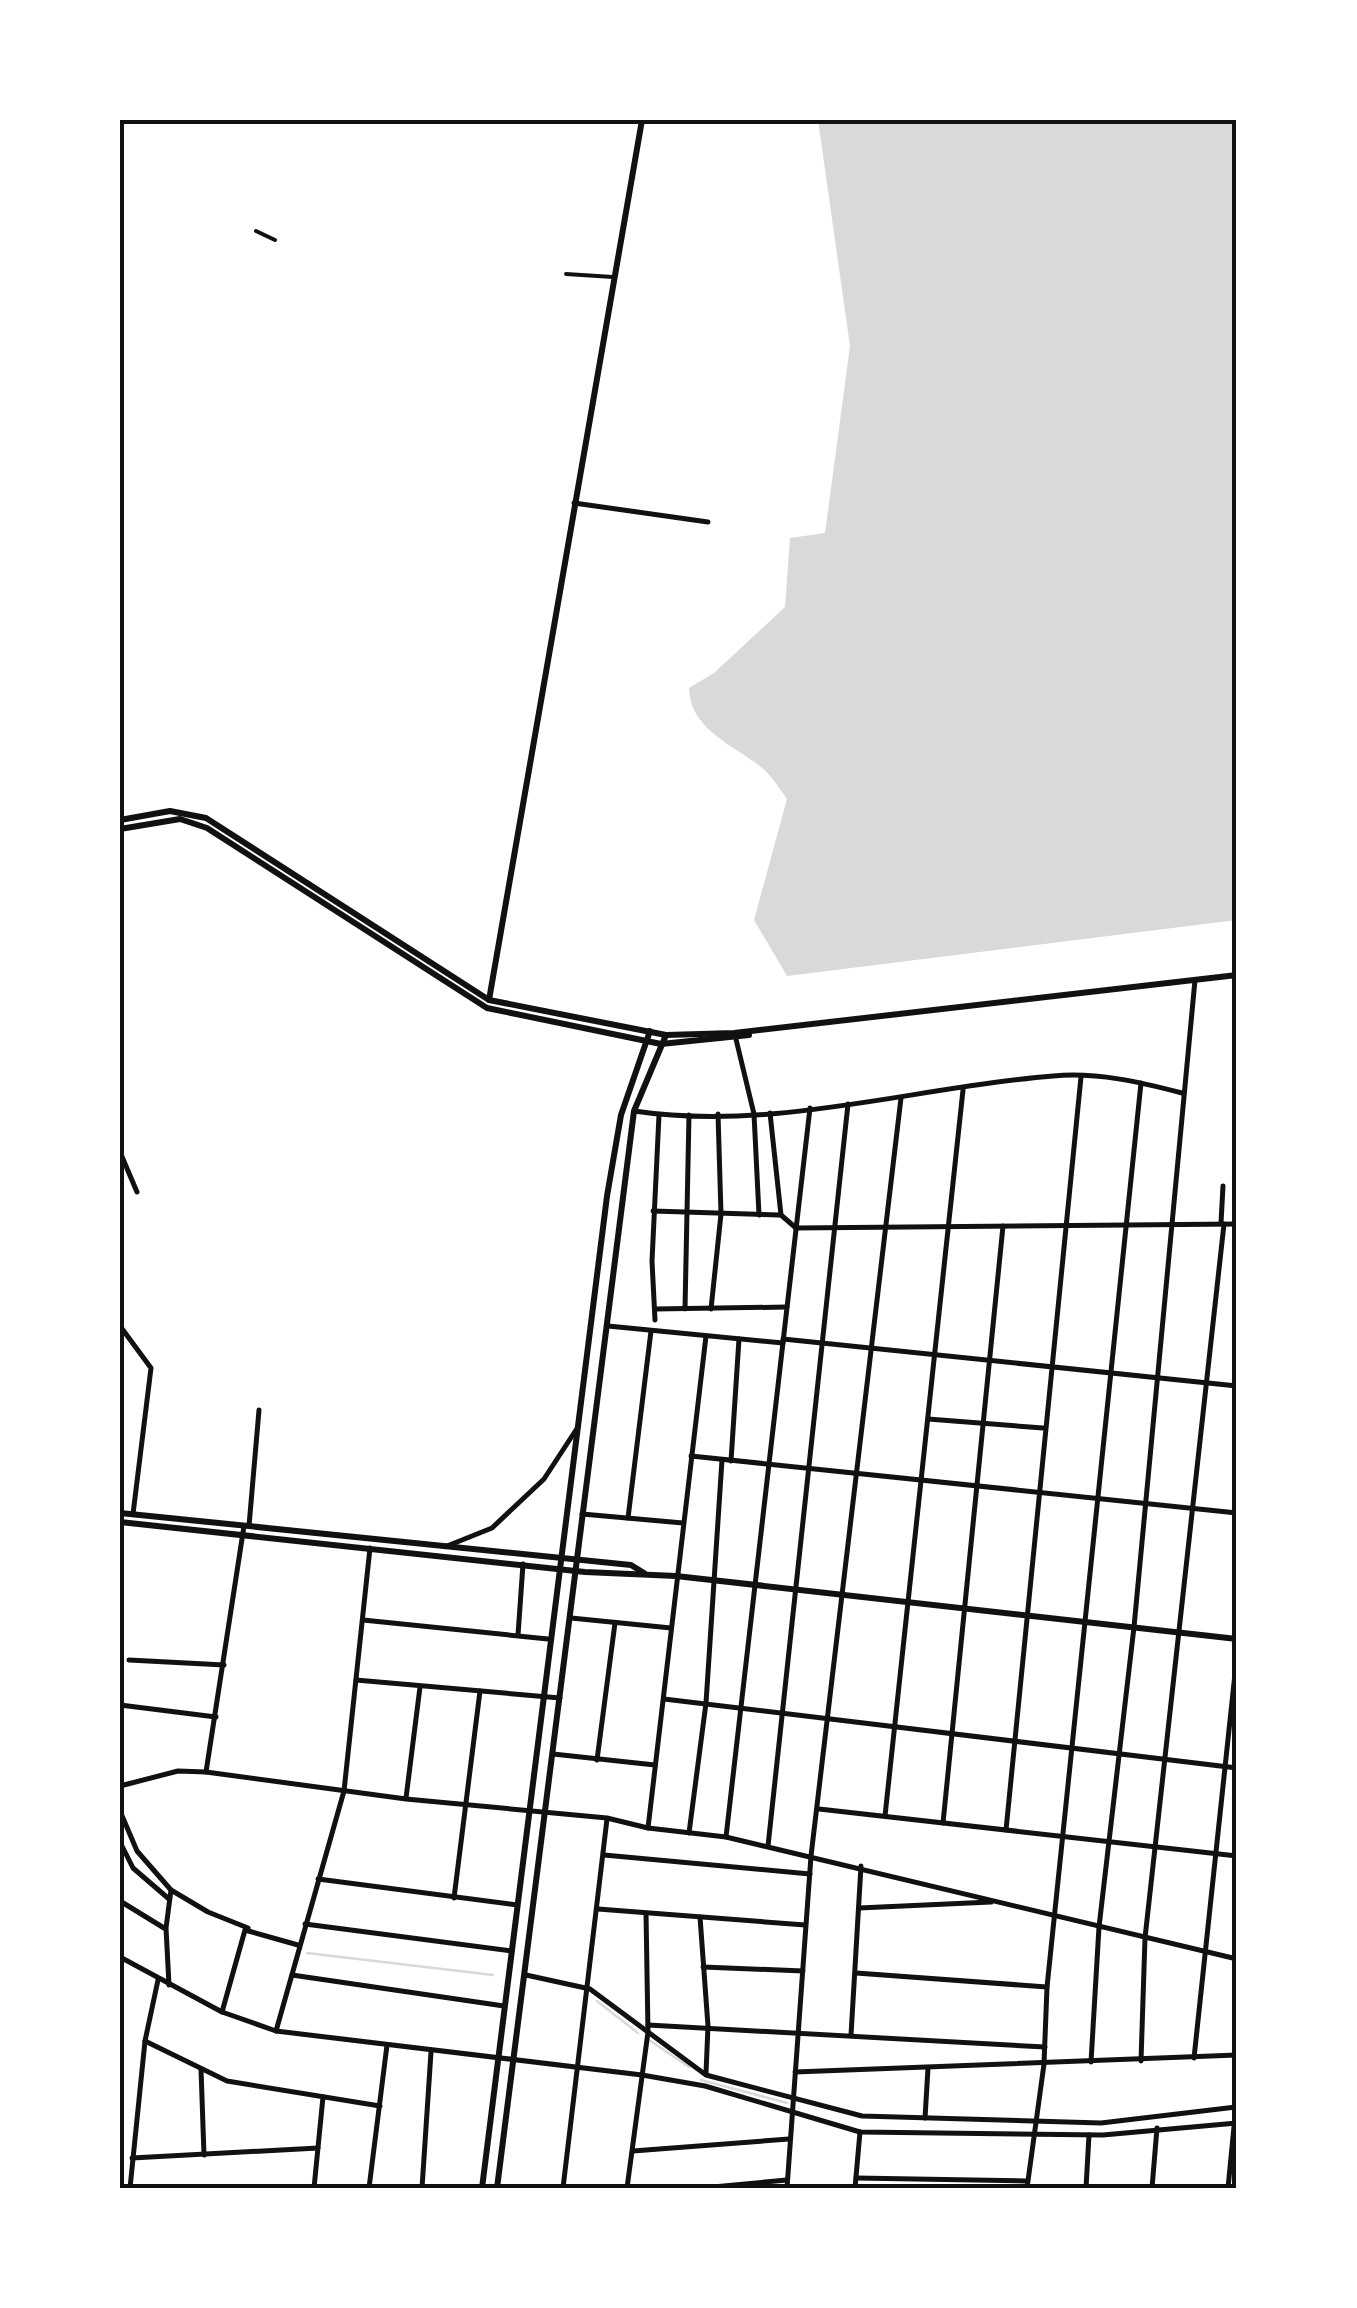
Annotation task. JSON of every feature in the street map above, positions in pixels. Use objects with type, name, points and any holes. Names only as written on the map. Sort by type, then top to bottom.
[{"type":"main road","points":[[489,1000],[642,120]]},
{"type":"main road","points":[[120,820],[170,811],[206,818],[489,1000],[666,1036],[735,1036]]},
{"type":"main road","points":[[120,829],[180,820],[207,828],[487,1008],[661,1044],[1237,975]]},
{"type":"main road","points":[[482,2188],[548,1639],[621,1114],[650,1030]]},
{"type":"main road","points":[[498,2188],[634,1111],[666,1036]]},
{"type":"main road","points":[[120,1512],[444,1547],[558,1563],[577,1570],[676,1576],[1237,1639]]},
{"type":"main road","points":[[120,1522],[523,1564],[579,1560],[630,1565],[645,1574]]},
{"type":"street","points":[[256,231],[275,240]]},
{"type":"street","points":[[566,274],[617,277]]},
{"type":"street","points":[[574,503],[708,522]]},
{"type":"street","points":[[1090,2062],[1100,1927],[1134,1627],[1195,980]]},
{"type":"street","points":[[735,1036],[754,1114],[758,1215]]},
{"type":"street","points":[[634,1111],[659,1115],[770,1113],[1054,1076],[1142,1083],[1182,1094]]},
{"type":"street","points":[[1006,1830],[1062,1226],[1080,1077]]},
{"type":"street","points":[[856,2178],[1027,2184],[1032,2122],[1044,2064],[1047,1987],[1142,1083]]},
{"type":"street","points":[[885,1816],[963,1090]]},
{"type":"street","points":[[786,2188],[811,1856],[901,1098]]},
{"type":"street","points":[[768,1846],[848,1104]]},
{"type":"street","points":[[726,1837],[810,1108]]},
{"type":"street","points":[[770,1113],[781,1215]]},
{"type":"street","points":[[685,1309],[689,1114]]},
{"type":"street","points":[[711,1309],[721,1214],[718,1114]]},
{"type":"street","points":[[656,1320],[653,1210],[659,1115]]},
{"type":"street","points":[[120,1152],[123,1170],[137,1192]]},
{"type":"street","points":[[1141,2060],[1145,1938],[1208,1382],[1224,1186]]},
{"type":"street","points":[[653,1210],[781,1215],[796,1228],[1237,1224]]},
{"type":"street","points":[[943,1823],[1003,1226]]},
{"type":"street","points":[[655,1310],[787,1307]]},
{"type":"street","points":[[120,1326],[149,1363],[151,1378],[133,1514]]},
{"type":"street","points":[[604,1326],[822,1343],[1237,1386]]},
{"type":"street","points":[[628,1518],[651,1331]]},
{"type":"street","points":[[648,1828],[706,1336]]},
{"type":"street","points":[[731,1461],[740,1339]]},
{"type":"street","points":[[206,1772],[242,1536],[247,1526],[259,1410]]},
{"type":"street","points":[[928,1419],[1043,1428]]},
{"type":"street","points":[[444,1547],[492,1528],[544,1479],[576,1430]]},
{"type":"street","points":[[691,1456],[1237,1514]]},
{"type":"street","points":[[689,1833],[706,1703],[722,1460]]},
{"type":"street","points":[[582,1514],[683,1523]]},
{"type":"street","points":[[276,2032],[344,1791],[370,1548]]},
{"type":"street","points":[[518,1635],[523,1564]]},
{"type":"street","points":[[571,1618],[671,1628]]},
{"type":"street","points":[[363,1620],[548,1639]]},
{"type":"street","points":[[597,1760],[615,1623]]},
{"type":"street","points":[[1194,2058],[1202,1953],[1237,1655]]},
{"type":"street","points":[[129,1660],[224,1665]]},
{"type":"street","points":[[356,1680],[560,1698]]},
{"type":"street","points":[[406,1799],[420,1687]]},
{"type":"street","points":[[454,1898],[480,1692]]},
{"type":"street","points":[[664,1699],[1237,1768]]},
{"type":"street","points":[[120,1705],[217,1717]]},
{"type":"street","points":[[554,1754],[656,1765]]},
{"type":"street","points":[[120,1786],[178,1771],[206,1772],[406,1799],[608,1818],[648,1828],[726,1837],[862,1866],[1056,1918],[1237,1958]]},
{"type":"street","points":[[818,1809],[1237,1856]]},
{"type":"street","points":[[120,1811],[128,1833],[152,1872],[171,1890],[208,1912],[298,1945]]},
{"type":"street","points":[[563,2188],[608,1818]]},
{"type":"street","points":[[128,1833],[120,1840],[142,1878],[170,1900]]},
{"type":"street","points":[[604,1855],[810,1874]]},
{"type":"street","points":[[850,2035],[862,1866]]},
{"type":"street","points":[[318,1879],[517,1905]]},
{"type":"street","points":[[169,1985],[166,1928],[171,1890]]},
{"type":"street","points":[[120,1901],[166,1928]]},
{"type":"street","points":[[859,1908],[996,1902]]},
{"type":"street","points":[[598,1909],[806,1926]]},
{"type":"street","points":[[627,2188],[648,2028],[646,1913]]},
{"type":"street","points":[[700,1917],[708,2026],[706,2075]]},
{"type":"street","points":[[305,1924],[512,1950]]},
{"type":"street","points":[[222,2012],[248,1928]]},
{"type":"street","points":[[120,1957],[222,2012],[276,2032],[642,2075],[705,2086],[860,2132],[1089,2136],[1236,2123]]},
{"type":"street","points":[[704,1967],[803,1971]]},
{"type":"street","points":[[856,1973],[1047,1987]]},
{"type":"street","points":[[526,1975],[590,1989],[648,2028],[706,2075],[862,2116],[1101,2123],[1236,2108]]},
{"type":"street","points":[[292,1976],[504,2006]]},
{"type":"street","points":[[130,2188],[145,2041],[158,1980]]},
{"type":"street","points":[[648,2028],[708,2026],[1045,2046]]},
{"type":"street","points":[[145,2041],[227,2081],[380,2106]]},
{"type":"street","points":[[369,2188],[386,2044]]},
{"type":"street","points":[[422,2188],[431,2052]]},
{"type":"street","points":[[795,2072],[1237,2055]]},
{"type":"street","points":[[202,2068],[204,2155]]},
{"type":"street","points":[[925,2118],[928,2068]]},
{"type":"street","points":[[1228,2188],[1237,2096]]},
{"type":"street","points":[[314,2188],[323,2097]]},
{"type":"street","points":[[1152,2188],[1157,2128]]},
{"type":"street","points":[[855,2188],[860,2132]]},
{"type":"street","points":[[1086,2188],[1089,2136]]},
{"type":"street","points":[[633,2151],[790,2139]]},
{"type":"street","points":[[132,2158],[318,2148]]},
{"type":"street","points":[[702,2188],[787,2180]]},
{"type":"shaded area","points":[[818,120],[1237,120],[1237,920],[787,976],[754,920],[787,799],[765,770],[705,726],[691,703],[689,688],[714,673],[785,607],[790,538],[825,533],[850,346]]},
{"type":"waterway","points":[[307,1953],[493,1975]]},
{"type":"waterway","points":[[597,2001],[638,2033]]},
{"type":"waterway","points":[[649,2040],[689,2067]]},
{"type":"waterway","points":[[701,2080],[787,2103]]}]
